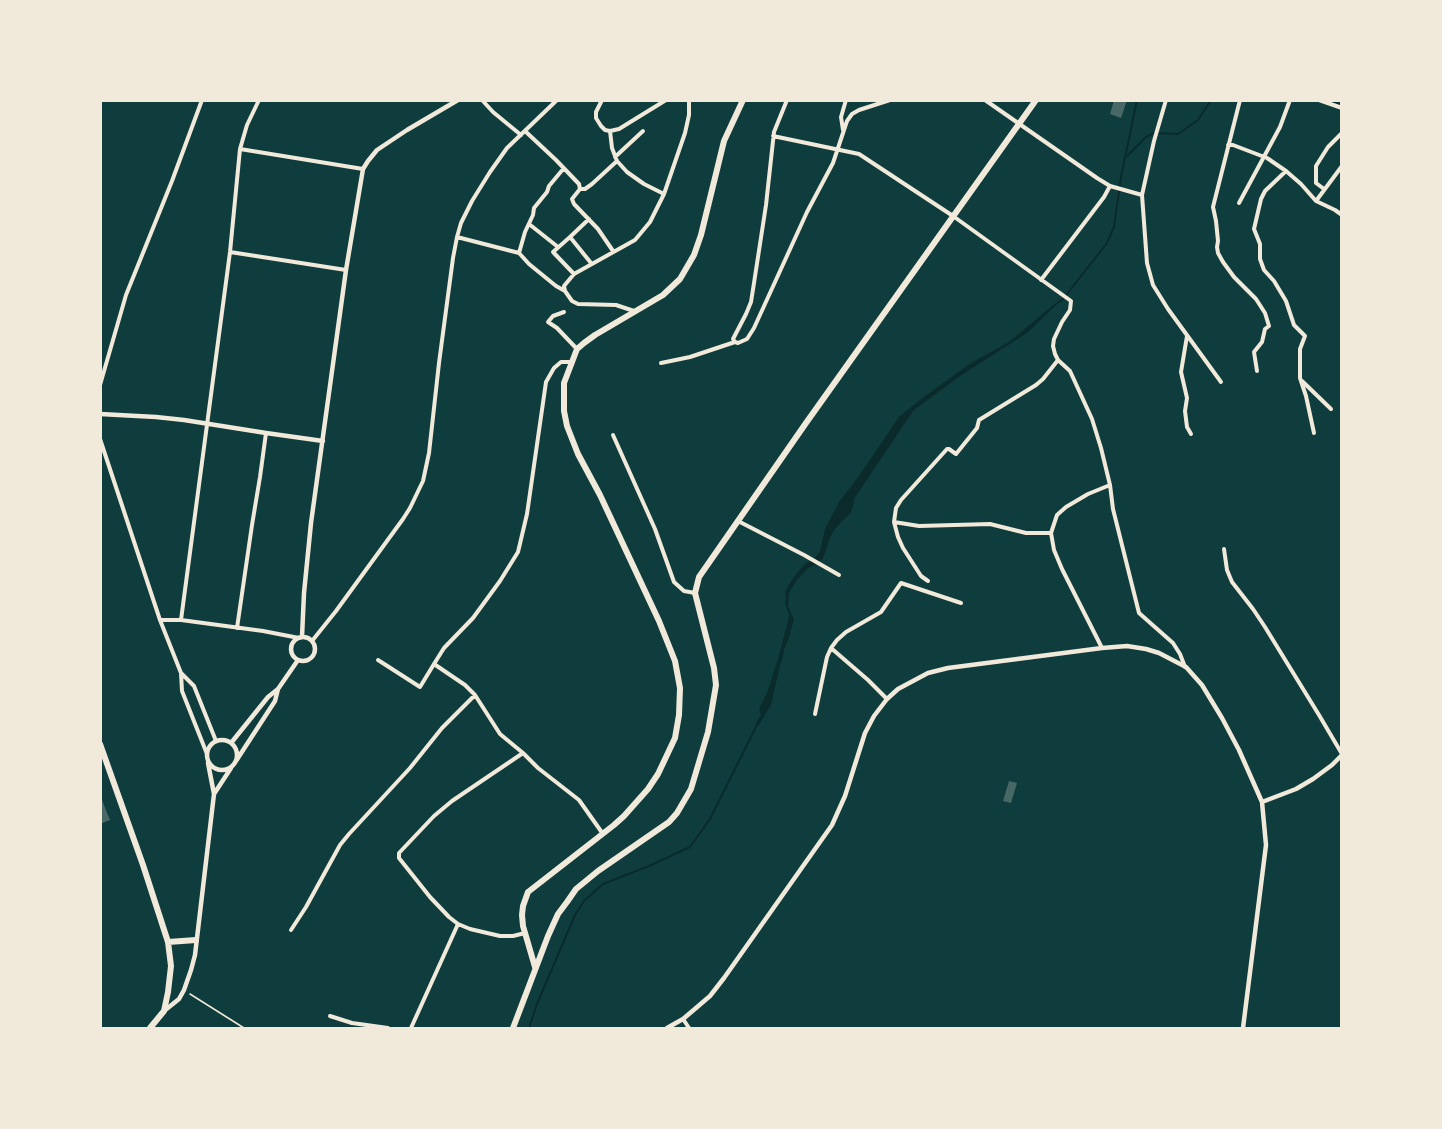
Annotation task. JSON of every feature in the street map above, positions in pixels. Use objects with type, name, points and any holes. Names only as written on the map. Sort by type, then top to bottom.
[{"type":"main road","points":[[535,967],[522,915],[528,892],[624,816],[648,789],[675,738],[679,715],[680,688],[675,661],[659,621],[600,495],[578,454],[564,411],[564,383],[578,349],[595,335],[663,295],[680,279],[694,255],[724,141],[743,100]]},
{"type":"main road","points":[[513,1029],[535,967],[558,914],[576,889],[669,822],[691,789],[708,732],[716,685],[714,668],[695,593],[699,577],[1036,100]]},
{"type":"main road","points":[[100,744],[147,875],[168,942],[171,966],[164,1011],[150,1029]]},
{"type":"main road","points":[[168,942],[196,940]]},
{"type":"street","points":[[100,385],[126,295],[202,100]]},
{"type":"street","points":[[181,621],[230,252],[240,149],[247,125],[259,100]]},
{"type":"street","points":[[159,620],[181,621],[237,628],[300,637],[308,638],[315,648],[314,656],[306,661],[298,660],[291,651],[293,643],[300,637],[306,568],[346,270],[363,169],[377,150],[458,100]]},
{"type":"street","points":[[482,100],[493,112],[523,133],[564,168],[579,183],[580,189]]},
{"type":"street","points":[[312,641],[403,519],[414,502],[423,481],[429,453],[457,237],[472,201],[507,148],[557,100]]},
{"type":"street","points":[[602,100],[596,112],[596,118],[605,130],[610,131],[619,129],[666,100]]},
{"type":"street","points":[[565,291],[564,286],[574,274],[635,240],[658,209],[685,133],[689,115],[689,100]]},
{"type":"street","points":[[735,342],[733,339],[735,333],[751,302],[766,205],[773,136],[787,100]]},
{"type":"street","points":[[843,130],[841,117],[846,100]]},
{"type":"street","points":[[661,363],[690,357],[747,339],[838,148],[847,121],[859,110],[890,100]]},
{"type":"street","points":[[986,100],[1110,186],[1142,195]]},
{"type":"street","points":[[1166,100],[1142,195],[1147,263],[1153,285],[1221,382]]},
{"type":"street","points":[[1240,100],[1213,207],[1218,236],[1217,247],[1223,262],[1266,313],[1269,326],[1264,329],[1262,342],[1254,352],[1257,371]]},
{"type":"street","points":[[1239,203],[1280,127],[1290,100]]},
{"type":"street","points":[[1318,100],[1341,108]]},
{"type":"street","points":[[610,131],[616,159],[627,172],[664,194]]},
{"type":"street","points":[[614,251],[598,229],[576,207],[572,199],[580,189],[585,189],[592,184],[643,131]]},
{"type":"street","points":[[1324,189],[1316,183],[1316,166],[1328,147],[1341,133]]},
{"type":"street","points":[[773,136],[860,154],[953,216],[1071,301],[1070,310],[1062,322],[1053,346],[1055,354],[1070,371],[1092,419],[1110,484],[1113,509],[1139,613],[1173,643],[1185,668]]},
{"type":"street","points":[[1228,145],[1265,157],[1286,171],[1316,201],[1341,215]]},
{"type":"street","points":[[240,149],[363,169]]},
{"type":"street","points":[[1316,201],[1341,166]]},
{"type":"street","points":[[519,254],[537,203],[548,192],[549,186],[564,168]]},
{"type":"street","points":[[1286,171],[1265,191],[1254,229],[1260,244],[1260,259],[1264,270],[1286,301],[1294,325],[1305,336],[1300,349],[1300,378],[1314,434]]},
{"type":"street","points":[[1041,280],[1110,186]]},
{"type":"street","points":[[574,274],[554,252],[589,219]]},
{"type":"street","points":[[529,224],[558,247]]},
{"type":"street","points":[[457,237],[519,254],[578,304],[616,305],[634,311]]},
{"type":"street","points":[[570,237],[591,263]]},
{"type":"street","points":[[230,252],[346,270]]},
{"type":"street","points":[[564,312],[553,316],[548,322],[578,349]]},
{"type":"street","points":[[1187,335],[1181,372],[1187,398],[1185,411],[1187,427],[1191,434]]},
{"type":"street","points":[[928,580],[921,576],[903,549],[894,522],[896,508],[947,449],[956,454],[977,428],[979,420],[1036,385],[1058,360]]},
{"type":"street","points":[[378,660],[420,687],[449,643],[473,618],[500,581],[518,552],[527,514],[546,382],[554,368],[561,362],[572,362]]},
{"type":"street","points":[[1300,378],[1330,410]]},
{"type":"street","points":[[100,414],[156,417],[323,441]]},
{"type":"street","points":[[237,628],[266,434]]},
{"type":"street","points":[[613,435],[655,529],[674,582],[684,591],[695,593]]},
{"type":"street","points":[[100,439],[159,620],[181,672],[182,691],[207,754],[214,794],[191,970],[179,999],[164,1011]]},
{"type":"street","points":[[1102,648],[1062,568],[1054,550],[1051,534],[1057,515],[1066,507],[1110,484]]},
{"type":"street","points":[[737,521],[839,575]]},
{"type":"street","points":[[894,522],[919,526],[990,524],[1026,533],[1051,534]]},
{"type":"street","points":[[1224,549],[1227,570],[1232,582],[1265,627],[1341,755],[1313,779],[1296,789],[1262,802]]},
{"type":"street","points":[[815,714],[831,648],[846,632],[881,612],[901,583],[961,603]]},
{"type":"street","points":[[667,1029],[710,996],[832,825],[845,796],[865,733],[874,716],[898,689],[928,673],[948,668],[1127,646],[1159,653],[1185,668],[1202,686],[1239,750],[1262,802],[1266,845],[1243,1029]]},
{"type":"street","points":[[831,648],[887,699]]},
{"type":"street","points":[[231,743],[268,696],[278,689],[298,660]]},
{"type":"street","points":[[434,664],[476,695],[500,734],[537,768],[579,800],[603,834]]},
{"type":"street","points":[[181,672],[194,686],[216,741]]},
{"type":"street","points":[[214,794],[275,701],[278,689]]},
{"type":"street","points":[[291,930],[340,845],[410,768],[455,714],[476,695]]},
{"type":"street","points":[[207,754],[209,747],[216,741],[227,741],[237,752],[236,761]]},
{"type":"street","points":[[523,753],[443,808],[399,853],[399,858],[429,897],[458,924],[500,936],[525,933]]},
{"type":"street","points":[[208,763],[217,770],[224,771],[231,768]]},
{"type":"street","points":[[411,1029],[458,924]]},
{"type":"street","points":[[330,1016],[352,1023],[388,1029]]},
{"type":"street","points":[[682,1019],[689,1029]]},
{"type":"path","points":[[184,990],[244,1029]]},
{"type":"water","points":[[1051,307],[1054,307],[1027,333],[960,376],[913,411],[854,499],[850,514],[834,530],[823,558],[808,568],[789,593],[788,606],[794,620],[783,652],[771,705],[759,725],[756,723],[761,715],[759,709],[767,693],[788,621],[785,592],[793,578],[820,551],[825,529],[839,502],[899,417],[971,363],[1009,342]]},
{"type":"building","points":[[1114,100],[1127,100],[1121,118],[1110,114]]},
{"type":"building","points":[[1009,781],[1017,783],[1011,803],[1003,801]]},
{"type":"building","points":[[100,795],[110,820],[100,824]]},
{"type":"waterway","points":[[1052,307],[1063,299],[1107,243],[1114,227],[1121,177],[1137,100]]},
{"type":"waterway","points":[[1127,156],[1146,137],[1154,133],[1178,134],[1198,120],[1211,100]]},
{"type":"waterway","points":[[1328,100],[1342,105]]},
{"type":"waterway","points":[[780,663],[783,651]]},
{"type":"waterway","points":[[529,1028],[575,915],[584,901],[603,884],[690,847],[710,819],[759,721]]}]
